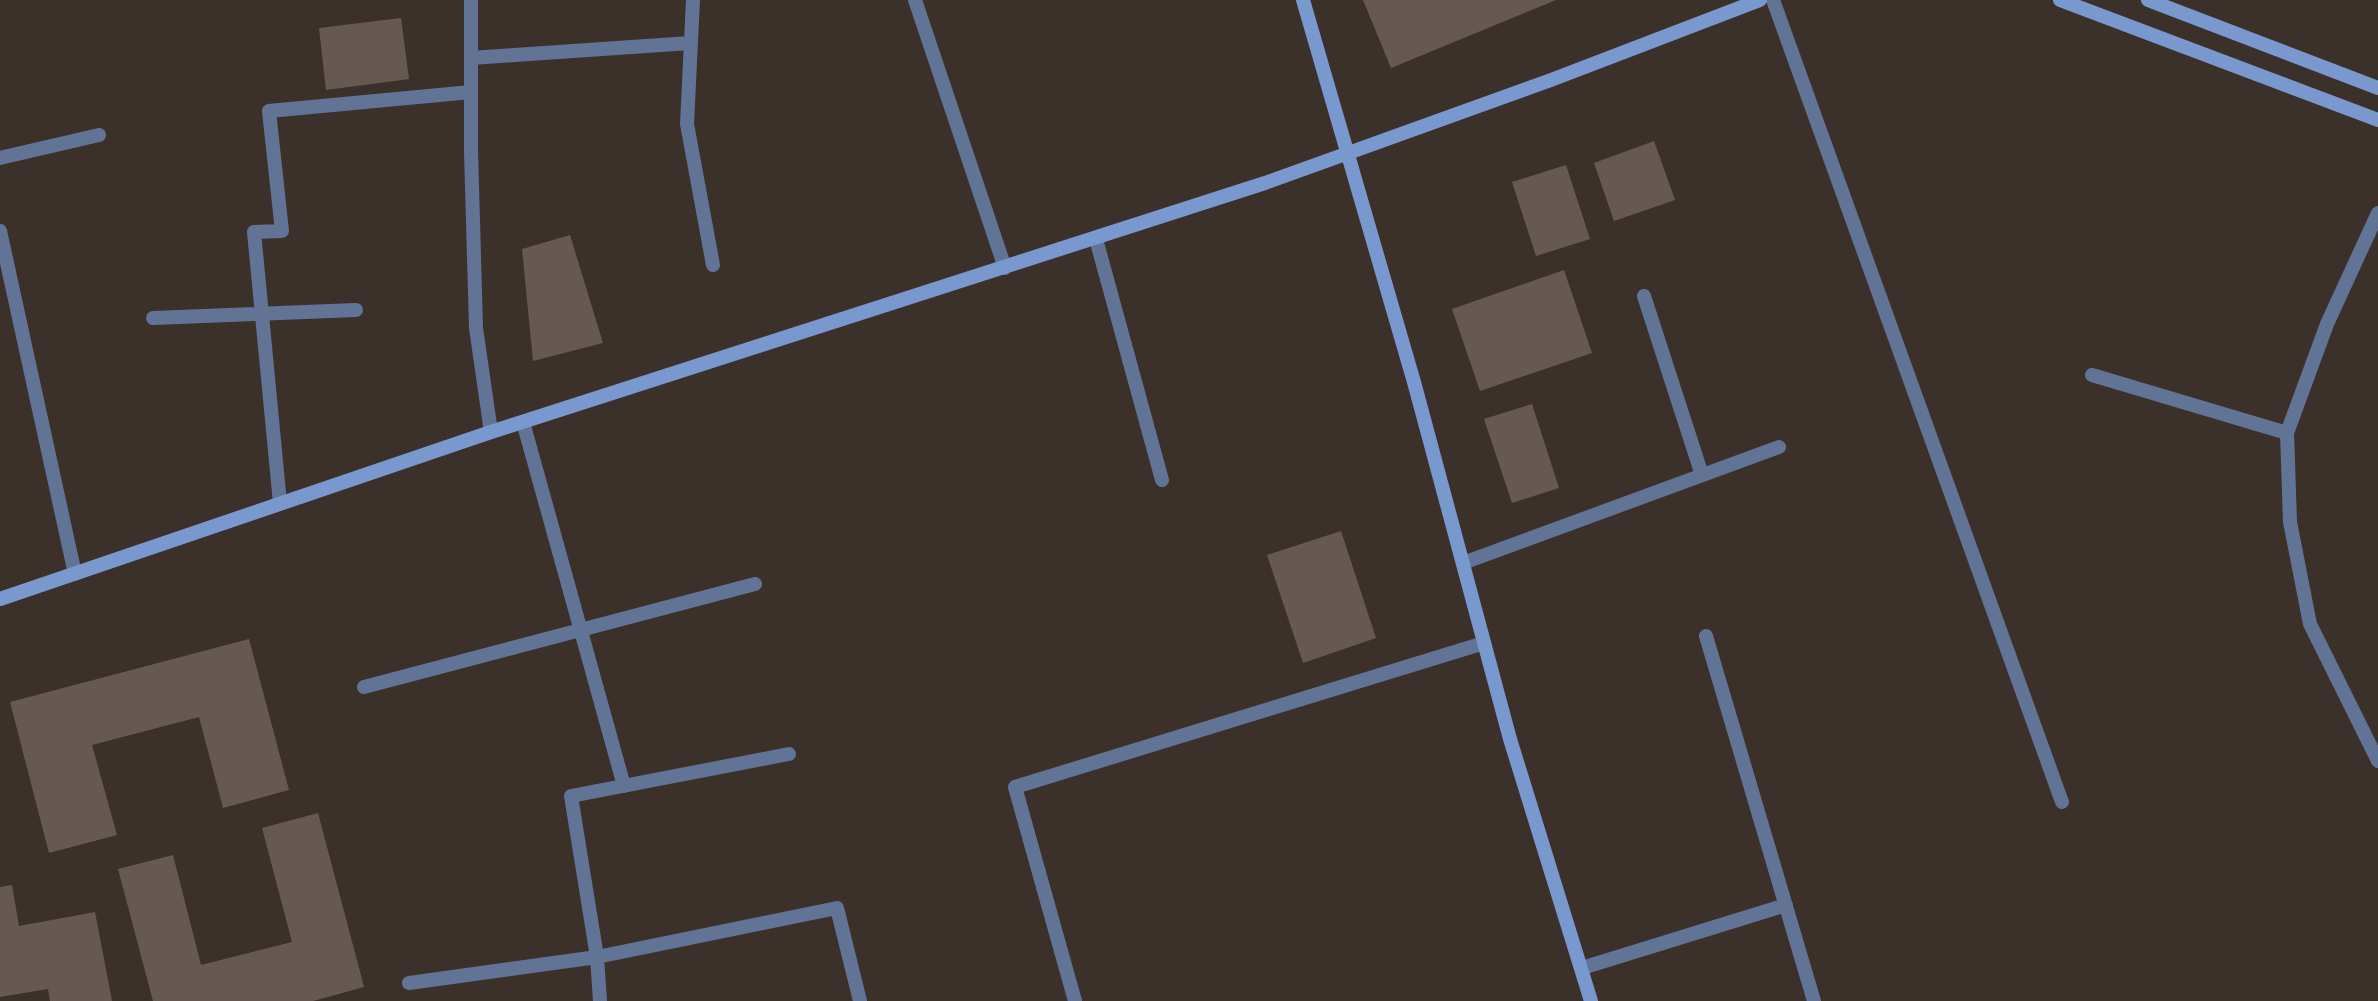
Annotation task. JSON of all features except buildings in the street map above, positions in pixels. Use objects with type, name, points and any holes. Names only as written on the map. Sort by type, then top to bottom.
[{"type":"street","points":[[471,0],[476,328],[491,432]]},
{"type":"street","points":[[693,0],[687,124],[713,265]]},
{"type":"street","points":[[915,0],[1005,268]]},
{"type":"street","points":[[1303,0],[1414,382],[1510,738],[1591,1001]]},
{"type":"street","points":[[0,599],[491,432],[1096,239],[1346,155],[1760,0]]},
{"type":"street","points":[[1773,0],[2062,802]]},
{"type":"street","points":[[2060,0],[2378,120]]},
{"type":"street","points":[[2148,0],[2378,88]]},
{"type":"street","points":[[471,58],[690,43]]},
{"type":"street","points":[[280,503],[254,232],[282,231],[269,111],[471,92]]},
{"type":"street","points":[[0,158],[99,135]]},
{"type":"street","points":[[2378,213],[2327,324],[2287,433],[2290,522],[2310,624],[2378,761]]},
{"type":"street","points":[[0,231],[75,574]]},
{"type":"street","points":[[1096,239],[1163,480]]},
{"type":"street","points":[[1644,296],[1702,475]]},
{"type":"street","points":[[153,318],[356,310]]},
{"type":"street","points":[[2092,375],[2287,433]]},
{"type":"street","points":[[523,422],[624,786]]},
{"type":"street","points":[[1463,563],[1779,447]]},
{"type":"street","points":[[364,687],[581,627],[755,584]]},
{"type":"street","points":[[1706,636],[1814,1001]]},
{"type":"street","points":[[1075,1001],[1015,787],[1484,643]]},
{"type":"street","points":[[600,1001],[597,957],[571,796],[789,754]]},
{"type":"street","points":[[1582,968],[1786,905]]},
{"type":"street","points":[[409,983],[597,957],[837,908],[860,1001]]}]
